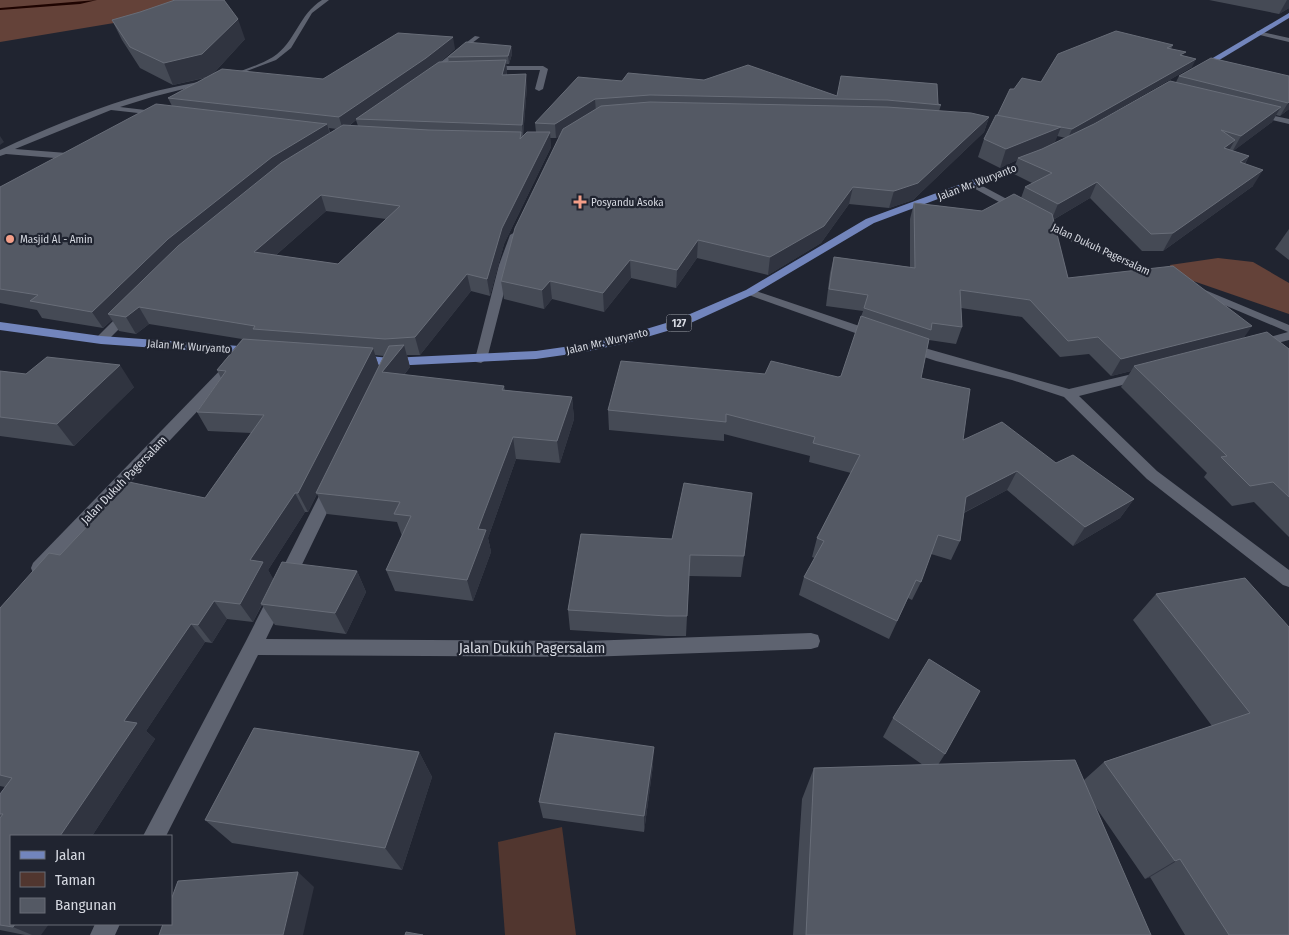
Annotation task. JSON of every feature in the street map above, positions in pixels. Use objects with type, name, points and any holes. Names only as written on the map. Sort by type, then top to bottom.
[{"type":"main road","points":[[1188,76],[1289,15]]},
{"type":"main road","name":"Jalan Mr. Wuryanto","points":[[342,358],[390,362],[481,359],[536,355],[585,348],[626,339],[680,323],[750,292],[870,221],[973,184],[1047,154]]},
{"type":"main road","name":"Jalan Mr. Wuryanto","points":[[0,326],[101,340],[266,352]]},
{"type":"street","points":[[2,152],[24,141],[110,108],[147,96],[245,70],[274,59],[290,43],[312,9],[317,4],[326,0]]},
{"type":"street","points":[[1258,33],[1289,40]]},
{"type":"street","points":[[425,79],[442,69],[477,37]]},
{"type":"street","points":[[477,68],[543,68],[539,89]]},
{"type":"street","points":[[110,108],[169,115]]},
{"type":"street","points":[[1250,112],[1289,122]]},
{"type":"street","points":[[2,152],[67,156],[90,150]]},
{"type":"street","name":"Jalan Dukuh Pagersalam","points":[[973,184],[1072,238],[1289,329]]},
{"type":"street","points":[[481,359],[505,265],[519,227]]},
{"type":"street","points":[[750,292],[941,358],[1016,377],[1069,394],[1152,475],[1289,580]]},
{"type":"street","points":[[101,340],[134,306]]},
{"type":"street","points":[[1243,349],[1289,336]]},
{"type":"street","name":"Jalan Dukuh Pagersalam","points":[[27,581],[247,350]]},
{"type":"street","points":[[382,380],[390,362]]},
{"type":"street","points":[[1069,394],[1161,371]]},
{"type":"street","points":[[155,835],[253,647],[337,476]]},
{"type":"street","name":"Jalan Dukuh Pagersalam","points":[[253,647],[586,649],[811,641]]},
{"type":"green space","points":[[562,827],[576,935],[505,935],[498,842]]},
{"type":"shaded area","points":[[0,0],[220,0],[120,22],[0,42]]},
{"type":"shaded area","points":[[1218,258],[1253,262],[1289,283],[1289,314],[1173,274],[1170,265]]},
{"type":"building","points":[[175,0],[224,0],[238,19],[202,54],[164,63],[130,47],[112,20],[140,12]]},
{"type":"building","points":[[1116,31],[1173,45],[1167,48],[1186,52],[1180,55],[1196,59],[1072,129],[997,116],[1010,89],[1014,89],[1022,78],[1041,82],[1058,54]]},
{"type":"building","points":[[398,33],[453,37],[426,58],[339,117],[168,98],[222,69],[323,79]]},
{"type":"building","points":[[466,42],[511,46],[508,56],[448,57]]},
{"type":"building","points":[[1211,58],[1289,76],[1289,102],[1179,76]]},
{"type":"building","points":[[506,60],[502,75],[526,74],[522,125],[356,119],[439,62]]},
{"type":"building","points":[[748,65],[837,96],[841,76],[937,84],[938,104],[941,105],[887,100],[650,95],[595,99],[555,124],[535,123],[578,77],[622,81],[628,73],[704,80]]},
{"type":"building","points":[[1170,81],[1281,107],[1241,136],[1221,130],[1235,140],[1224,148],[1249,156],[1240,162],[1263,170],[1173,233],[1151,234],[1097,182],[1058,204],[1025,187],[1052,173],[1018,158],[1042,149],[1094,124]]},
{"type":"building","points":[[650,102],[887,107],[971,113],[989,117],[918,183],[894,191],[853,187],[824,226],[770,257],[698,240],[677,270],[630,260],[603,293],[550,281],[542,290],[501,281],[515,228],[563,129],[601,106]]},
{"type":"building","points":[[156,104],[327,124],[272,157],[168,239],[92,312],[30,301],[38,295],[0,289],[0,187]]},
{"type":"building","points":[[996,115],[1061,127],[1006,149],[984,139]]},
{"type":"building","points":[[343,125],[429,130],[521,132],[520,139],[527,132],[550,132],[502,228],[487,279],[467,274],[415,337],[385,339],[253,329],[255,326],[139,307],[126,317],[108,314],[178,246],[281,163]],"holes":[[[321,195],[400,206],[338,264],[254,252]]]},
{"type":"building","points":[[1014,194],[1052,214],[1068,278],[1173,266],[1252,326],[1121,359],[1098,337],[1068,341],[1030,300],[960,290],[962,327],[932,323],[931,330],[864,308],[868,295],[829,289],[834,257],[915,268],[914,203],[982,211]]},
{"type":"building","points":[[861,316],[929,339],[921,378],[970,389],[963,440],[1002,422],[1056,463],[1073,455],[1134,499],[1085,527],[1017,471],[966,497],[960,541],[938,535],[921,582],[916,580],[897,621],[804,577],[824,541],[817,538],[860,455],[813,443],[815,437],[726,414],[726,422],[608,410],[621,361],[765,374],[771,361],[838,377],[841,376]]},
{"type":"building","points":[[1267,332],[1289,349],[1289,497],[1273,482],[1250,486],[1221,457],[1227,456],[1134,366]]},
{"type":"building","points":[[243,339],[373,348],[298,493],[295,493],[250,560],[263,562],[240,604],[214,601],[198,625],[191,624],[124,721],[137,723],[61,835],[10,835],[10,925],[14,925],[13,927],[0,925],[0,818],[3,814],[0,814],[0,794],[12,778],[0,775],[0,608],[49,553],[60,555],[129,482],[205,498],[264,415],[197,412],[226,371],[217,370]]},
{"type":"building","points":[[404,345],[382,372],[504,386],[502,390],[572,397],[557,441],[513,437],[478,529],[486,530],[467,580],[386,570],[411,516],[394,514],[400,502],[316,493],[389,346]]},
{"type":"building","points":[[47,357],[120,365],[57,424],[0,417],[0,371],[26,374]]},
{"type":"building","points":[[684,483],[752,493],[744,556],[690,555],[687,616],[568,610],[581,534],[672,539]]},
{"type":"building","points":[[282,562],[357,571],[335,613],[261,604]]},
{"type":"building","points":[[1245,578],[1289,627],[1289,935],[1229,935],[1180,859],[1175,861],[1104,762],[1250,713],[1156,594]]},
{"type":"building","points":[[929,659],[980,691],[945,754],[893,718]]},
{"type":"building","points":[[254,728],[419,752],[385,848],[205,820]]},
{"type":"building","points":[[555,733],[654,747],[644,816],[539,802]]},
{"type":"building","points":[[1075,760],[1151,935],[806,935],[814,768]]},
{"type":"building","points":[[298,872],[283,935],[159,935],[163,925],[172,925],[172,897],[178,881]]},
{"type":"building","points":[[406,932],[423,935],[405,935]]},
{"type":"waterway","points":[[0,9],[80,3],[95,0]]},
{"type":"place","name":"Posyandu Asoka","points":[[580,202]]},
{"type":"place","name":"Masjid Al - Amin","points":[[10,239]]}]
